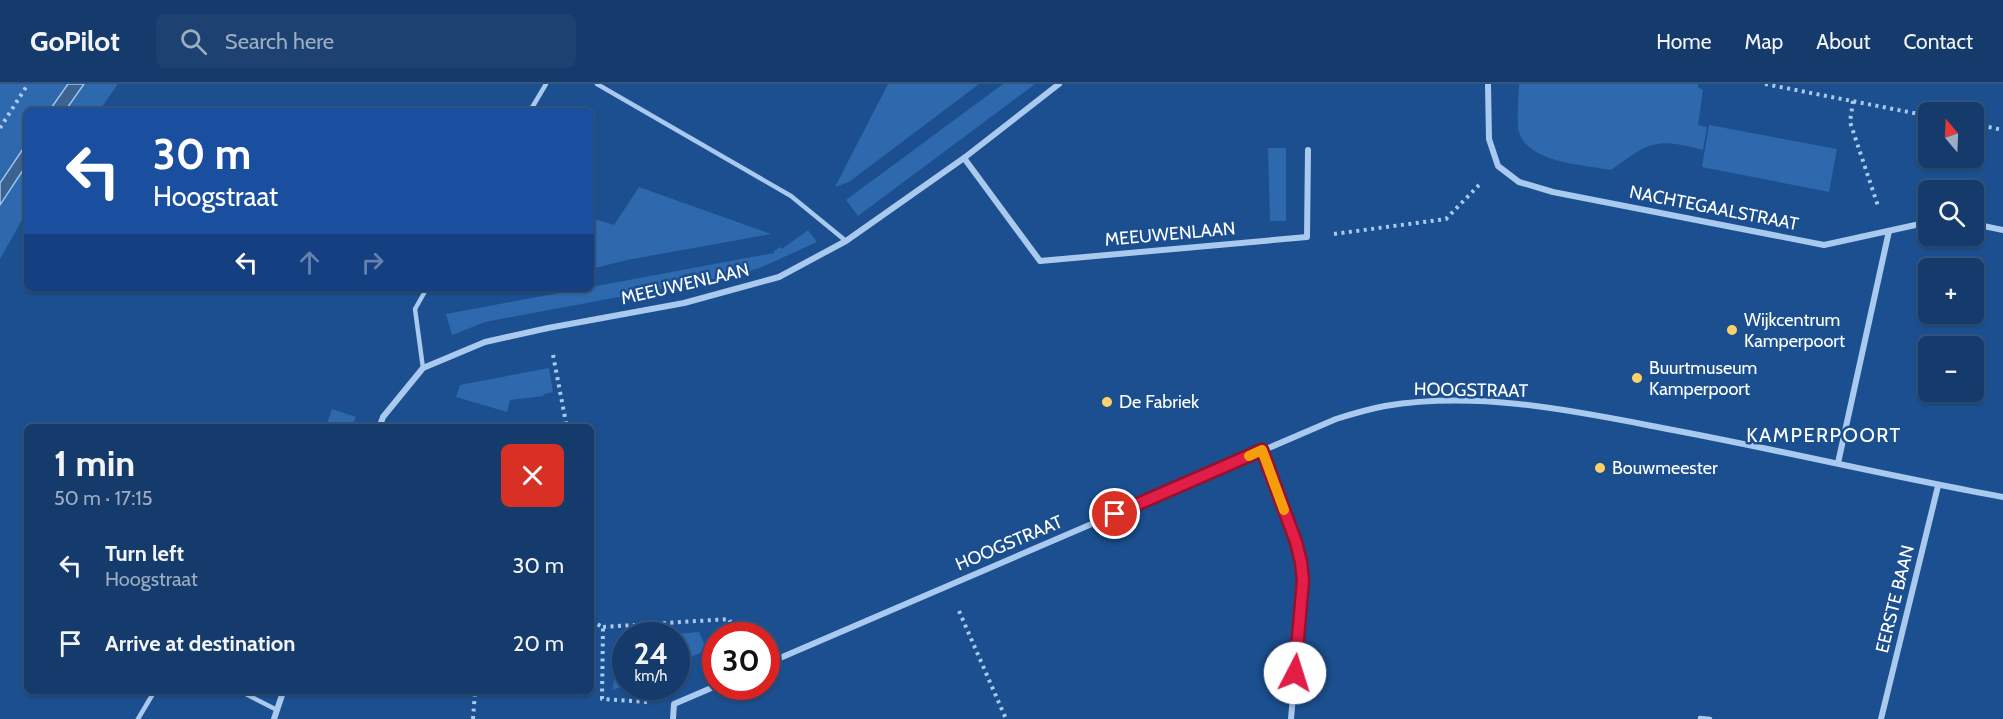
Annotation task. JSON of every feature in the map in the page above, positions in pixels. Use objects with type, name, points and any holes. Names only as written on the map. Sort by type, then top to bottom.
[{"type":"street","name":"MEEUWENLAAN","points":[[380,424],[383,417],[423,368],[485,342],[684,303],[779,277],[846,241],[963,158],[1059,84]]},
{"type":"street","points":[[1488,84],[1489,139],[1498,166]]},
{"type":"street","points":[[1307,237],[1308,150]]},
{"type":"street","name":"MEEUWENLAAN","points":[[963,158],[1040,261],[1307,237]]},
{"type":"street","name":"NACHTEGAALSTRAAT","points":[[1498,166],[1519,182],[1553,192],[1824,245],[1918,224]]},
{"type":"street","points":[[1984,226],[2003,230]]},
{"type":"street","points":[[1838,463],[1889,231]]},
{"type":"street","name":"HOOGSTRAAT","points":[[780,658],[1336,419],[1384,406],[1436,401],[1555,407],[1838,463],[1938,486],[2003,497]]},
{"type":"street","points":[[1262,450],[1296,542],[1303,580],[1291,719]]},
{"type":"street","name":"EERSTE BAAN","points":[[1881,719],[1938,486]]},
{"type":"street","points":[[673,719],[674,704],[702,692]]},
{"type":"street","points":[[274,719],[283,694]]},
{"type":"lane","points":[[532,108],[546,84]]},
{"type":"lane","points":[[597,84],[791,196],[846,241]]},
{"type":"lane","points":[[423,368],[415,309],[425,291]]},
{"type":"lane","points":[[138,719],[153,694]]},
{"type":"lane","points":[[246,694],[277,710]]},
{"type":"lane","points":[[1700,718],[1710,719]]},
{"type":"path","points":[[0,128],[28,84]]},
{"type":"path","points":[[1765,84],[1918,114]]},
{"type":"path","points":[[1854,101],[1850,122],[1889,231]]},
{"type":"path","points":[[1984,126],[2003,130]]},
{"type":"path","points":[[1307,237],[1446,219],[1498,166]]},
{"type":"path","points":[[548,328],[565,424]]},
{"type":"path","points":[[948,586],[1006,719]]},
{"type":"path","points":[[594,622],[603,627],[729,618],[731,622]]},
{"type":"path","points":[[603,627],[602,699],[674,704]]},
{"type":"path","points":[[473,719],[475,694]]},
{"type":"shaded area","points":[[0,84],[68,84],[51,108],[24,108],[24,147],[0,183]]},
{"type":"shaded area","points":[[68,84],[84,84],[67,108],[51,108]]},
{"type":"shaded area","points":[[84,84],[118,84],[101,108],[67,108]]},
{"type":"shaded area","points":[[888,84],[979,84],[849,182],[835,187]]},
{"type":"shaded area","points":[[1003,84],[1035,84],[858,216],[846,200]]},
{"type":"shaded area","points":[[1519,84],[1698,84],[1698,87],[1703,90],[1698,125],[1707,127],[1703,150],[1663,143],[1644,148],[1611,170],[1558,161],[1533,150],[1524,142],[1518,127]]},
{"type":"shaded area","points":[[1709,125],[1837,149],[1829,192],[1702,167]]},
{"type":"shaded area","points":[[24,147],[24,169],[0,205],[0,183]]},
{"type":"shaded area","points":[[1268,148],[1286,148],[1286,221],[1270,221]]},
{"type":"shaded area","points":[[24,169],[24,216],[0,259],[0,205]]},
{"type":"shaded area","points":[[639,187],[771,234],[627,260],[594,268],[594,219],[614,225]]},
{"type":"shaded area","points":[[808,230],[817,242],[741,274],[485,322],[452,335],[446,314],[570,291],[594,291],[594,286],[774,253],[780,247],[782,249]]},
{"type":"shaded area","points":[[549,368],[553,392],[543,396],[510,400],[507,412],[456,397],[460,385]]},
{"type":"shaded area","points":[[332,409],[356,417],[352,424],[327,424]]},
{"type":"shaded area","points":[[699,632],[702,639],[702,652],[690,657],[690,633]]},
{"type":"slow traffic","points":[[1249,456],[1262,450],[1284,510]]},
{"type":"place","name":"Wijkcentrum Kamperpoort","points":[[1732,330]]},
{"type":"place","name":"Buurtmuseum Kamperpoort","points":[[1637,378]]},
{"type":"place","name":"De Fabriek","points":[[1107,402]]},
{"type":"place","name":"Bouwmeester","points":[[1600,468]]},
{"type":"district","name":"KAMPERPOORT","points":[[1824,435]]},
{"type":"route","points":[[1115,514],[1262,450],[1296,542],[1301,562],[1303,580],[1295,673]]}]
